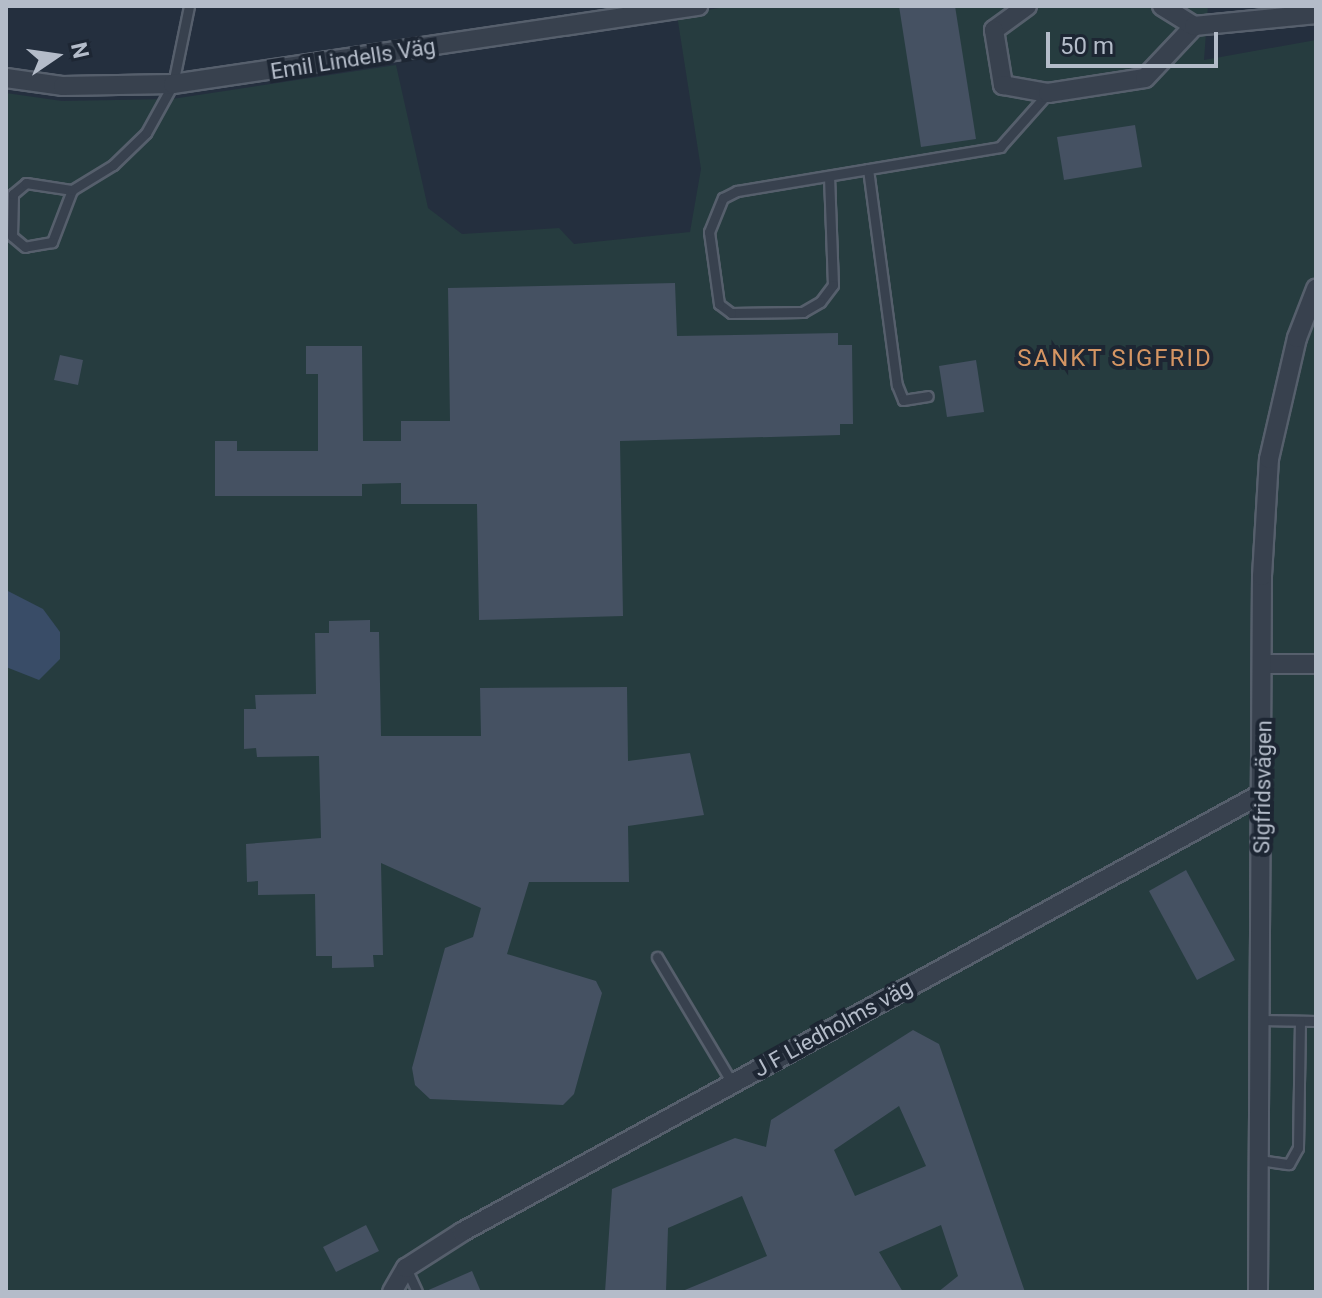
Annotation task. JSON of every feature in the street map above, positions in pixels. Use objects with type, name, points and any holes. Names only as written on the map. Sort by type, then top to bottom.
[{"type":"street","name":"Emil Lindells Väg","points":[[6,78],[63,86],[173,84],[624,12],[698,6]]},
{"type":"street","points":[[1027,6],[994,30],[1003,85],[1048,93],[1145,78],[1194,26]]},
{"type":"street","points":[[1162,6],[1194,26],[1316,14]]},
{"type":"street","name":"Sigfridsvägen","points":[[1258,1292],[1265,664],[1262,576],[1269,459],[1297,338],[1316,289]]},
{"type":"street","points":[[1265,664],[1316,664]]},
{"type":"street","name":"J F Liedholms väg","points":[[406,1268],[732,1083],[1263,793]]},
{"type":"street","points":[[392,1292],[406,1268]]},
{"type":"lane","points":[[72,190],[26,183],[13,194],[12,236],[25,247],[52,242],[72,190],[113,165],[146,133],[173,84],[189,6]]},
{"type":"lane","points":[[829,176],[833,285],[820,302],[803,312],[731,313],[719,304],[709,232],[723,198],[829,176],[1000,147],[1048,93]]},
{"type":"lane","points":[[868,169],[897,385],[903,400],[928,396]]},
{"type":"lane","points":[[657,957],[732,1083]]},
{"type":"lane","points":[[1261,1020],[1316,1021]]},
{"type":"lane","points":[[1259,1160],[1289,1164],[1298,1148],[1300,1021]]},
{"type":"lane","points":[[406,1268],[417,1292]]},
{"type":"green space","points":[[731,6],[1208,6],[1204,60],[1316,40],[1316,1292],[6,1292],[6,93],[62,101],[172,99],[396,65],[428,208],[462,234],[559,228],[574,244],[690,232],[701,169],[677,15]]},
{"type":"water","points":[[6,590],[43,609],[60,632],[60,659],[39,680],[6,667]]},
{"type":"building","points":[[899,6],[955,6],[976,139],[921,147]]},
{"type":"building","points":[[1135,125],[1142,167],[1064,180],[1057,137]]},
{"type":"building","points":[[675,283],[677,336],[838,333],[838,345],[852,345],[853,424],[840,424],[840,435],[620,441],[623,616],[479,620],[477,504],[401,504],[401,483],[362,484],[362,496],[215,496],[215,441],[237,441],[237,451],[318,451],[318,374],[306,374],[306,346],[362,346],[363,441],[401,441],[401,421],[450,421],[448,288]]},
{"type":"building","points":[[60,355],[83,360],[78,385],[54,380]]},
{"type":"building","points":[[976,360],[984,412],[947,417],[939,366]]},
{"type":"building","points":[[370,620],[370,632],[379,632],[381,736],[481,736],[480,688],[627,687],[628,761],[690,753],[704,815],[628,826],[629,882],[529,882],[507,954],[596,981],[602,993],[574,1094],[563,1105],[430,1099],[415,1085],[412,1068],[445,948],[473,937],[481,908],[381,863],[383,955],[373,955],[374,967],[332,968],[332,956],[316,956],[315,894],[258,895],[258,881],[247,882],[246,844],[321,838],[319,756],[257,757],[256,748],[244,749],[244,709],[256,709],[255,695],[316,694],[315,633],[329,633],[329,621]]},
{"type":"building","points":[[1186,870],[1235,960],[1197,980],[1149,891]]},
{"type":"building","points":[[913,1030],[939,1044],[1025,1292],[938,1292],[958,1276],[941,1225],[879,1252],[903,1292],[680,1292],[767,1256],[742,1196],[668,1228],[666,1292],[605,1292],[612,1189],[735,1138],[766,1147],[771,1120]],"holes":[[[899,1106],[926,1166],[855,1196],[834,1150]]]},
{"type":"building","points":[[366,1225],[379,1251],[336,1272],[323,1247]]},
{"type":"building","points":[[472,1271],[481,1292],[424,1292]]},
{"type":"district","name":"SANKT SIGFRID","points":[[1115,359]]}]
